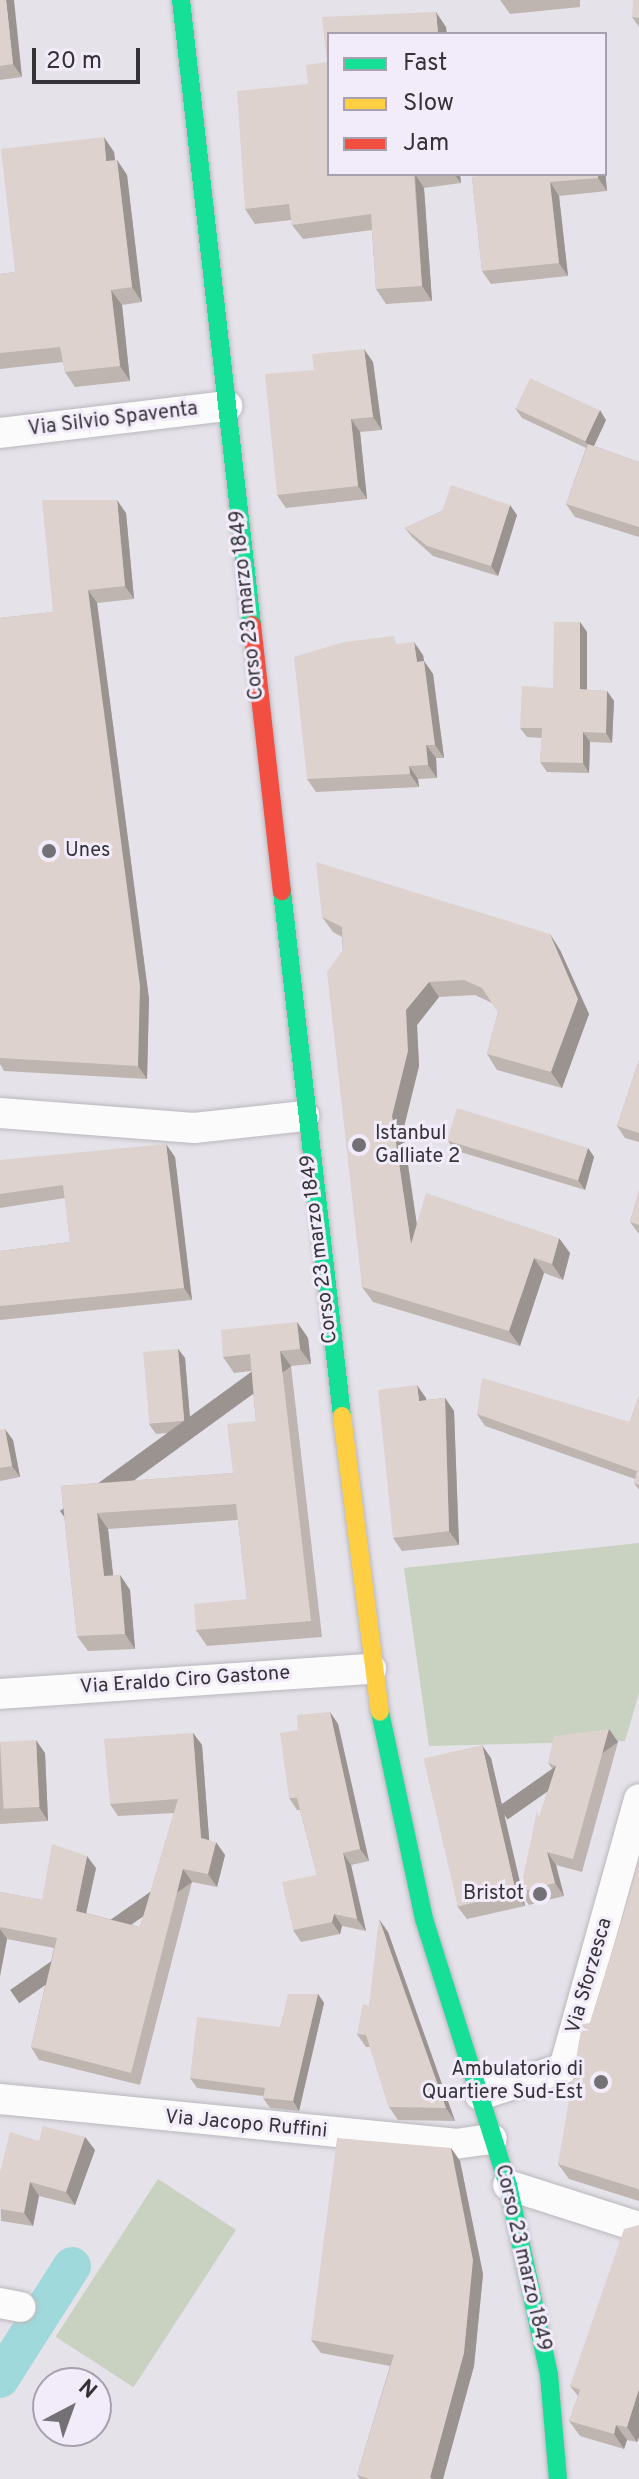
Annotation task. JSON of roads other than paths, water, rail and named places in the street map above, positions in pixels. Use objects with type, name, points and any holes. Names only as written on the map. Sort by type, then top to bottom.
[{"type":"main road","name":"Corso 23 marzo 1849","points":[[181,0],[304,1116],[371,1669],[424,1919],[508,2185],[549,2375],[558,2479]]},
{"type":"street","name":"Via Silvio Spaventa","points":[[0,433],[227,406]]},
{"type":"street","points":[[0,1113],[194,1128],[304,1116]]},
{"type":"street","name":"Via Eraldo Ciro Gastone","points":[[0,1694],[371,1669]]},
{"type":"street","name":"Via Sforzesca","points":[[480,2095],[564,2068],[639,1799]]},
{"type":"street","name":"Via Jacopo Ruffini","points":[[0,2099],[455,2144],[492,2139]]},
{"type":"street","points":[[508,2185],[639,2227]]},
{"type":"waterway","points":[[0,2379],[72,2266]]},
{"type":"place","name":"Unes","points":[[49,851]]},
{"type":"place","name":"Istanbul Galliate 2","points":[[359,1145]]},
{"type":"place","name":"Bristot","points":[[540,1894]]},
{"type":"place","name":"Ambulatorio di Quartiere Sud-Est","points":[[601,2082]]}]
